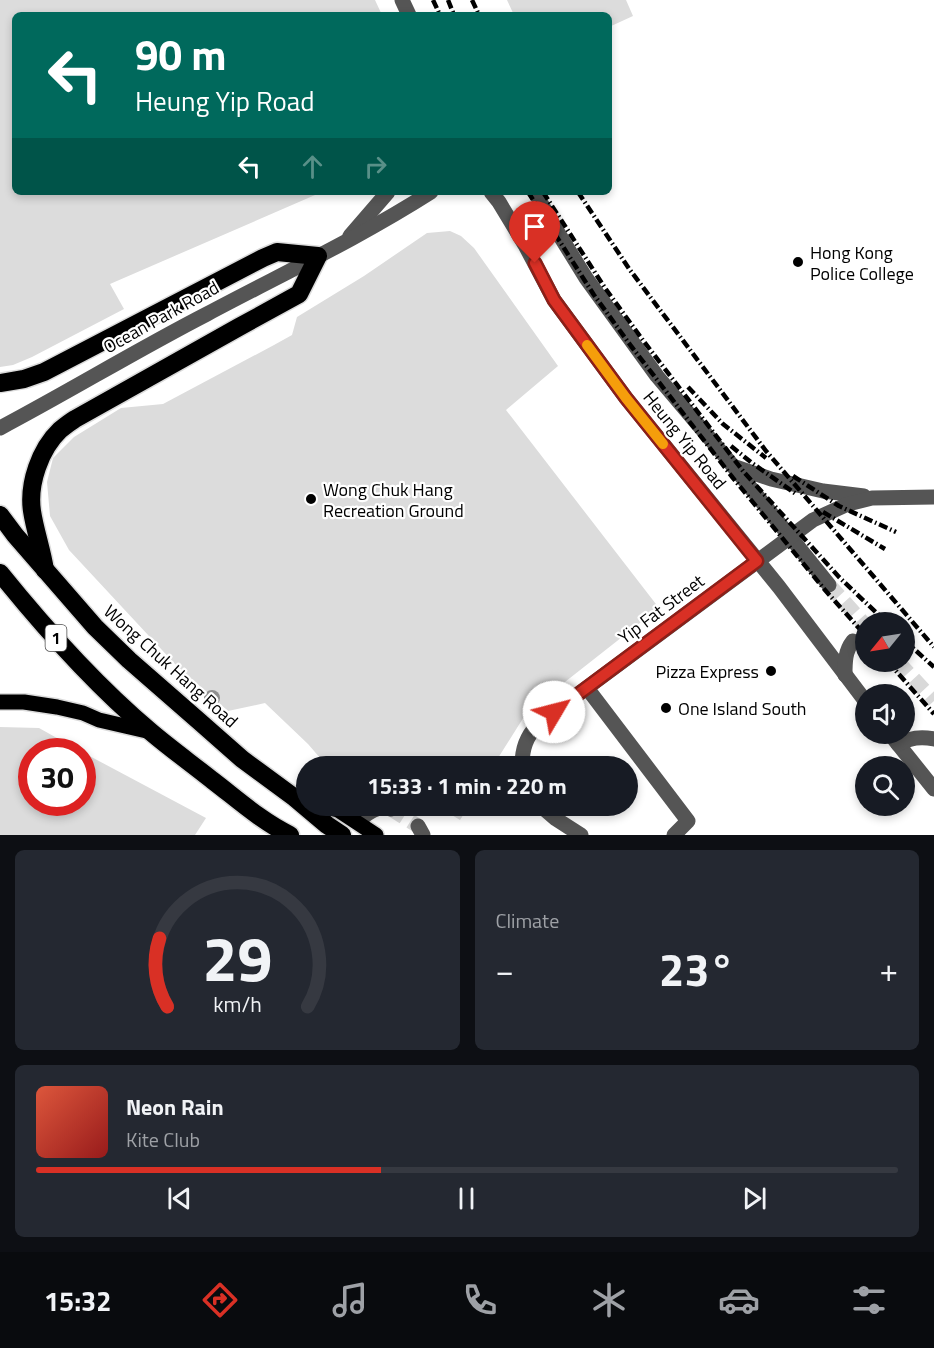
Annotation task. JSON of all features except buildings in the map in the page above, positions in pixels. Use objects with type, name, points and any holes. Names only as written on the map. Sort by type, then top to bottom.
[{"type":"highway","points":[[0,382],[24,379],[44,372],[277,252],[318,256],[299,294],[75,419],[59,431],[38,464],[32,487],[32,510],[45,570]]},
{"type":"highway","name":"Wong Chuk Hang Road","points":[[0,515],[94,627],[242,759],[296,797]]},
{"type":"highway","name":"1","points":[[0,573],[82,666],[151,732],[283,833]]},
{"type":"highway","name":"1","points":[[317,816],[342,835]]},
{"type":"main road","points":[[0,702],[24,702],[57,707],[151,732]]},
{"type":"main road","points":[[348,816],[376,835]]},
{"type":"street","name":"Ocean Park Road","points":[[342,245],[385,195]]},
{"type":"street","name":"Ocean Park Road","points":[[0,428],[188,324],[342,245],[426,195]]},
{"type":"street","name":"Heung Yip Road","points":[[494,195],[520,236],[554,300],[626,398],[855,688]]},
{"type":"street","name":"Heung Yip Road","points":[[537,195],[586,278],[657,376],[829,585]]},
{"type":"street","points":[[733,466],[771,479],[823,491],[872,498],[934,497]]},
{"type":"street","name":"Yip Fat Street","points":[[522,756],[530,732],[538,724],[789,536],[827,512],[872,498]]},
{"type":"street","points":[[845,675],[845,657],[853,641]]},
{"type":"street","points":[[587,688],[688,821],[674,835]]},
{"type":"street","points":[[915,738],[934,739]]},
{"type":"street","points":[[898,744],[934,789]]},
{"type":"street","points":[[357,822],[365,816]]},
{"type":"street","points":[[553,816],[581,835]]},
{"type":"shaded area","points":[[0,0],[375,0],[381,12],[12,12],[12,195],[315,195],[110,284],[124,309],[32,357],[13,365],[0,367]]},
{"type":"shaded area","points":[[507,0],[626,0],[633,16],[612,26],[612,12],[513,12]]},
{"type":"shaded area","name":"Wong Chuk Hang Recreation Ground","points":[[450,231],[461,236],[474,248],[558,366],[506,410],[659,608],[527,712],[499,756],[318,756],[265,703],[228,711],[175,664],[69,550],[50,516],[47,482],[53,458],[74,437],[121,408],[163,404],[292,335],[297,317],[364,276],[427,233]]},
{"type":"shaded area","points":[[0,727],[39,728],[57,738],[18,738],[18,816],[96,816],[96,759],[206,818],[195,835],[0,835]]},
{"type":"pier","points":[[431,0],[460,0],[466,12],[437,12]]},
{"type":"pier","points":[[463,0],[475,0],[480,12],[469,12]]},
{"type":"tunnel","points":[[829,585],[855,614]]},
{"type":"tunnel","points":[[907,672],[934,701]]},
{"type":"tunnel","points":[[402,816],[418,826]]},
{"type":"railway","points":[[433,0],[439,12]]},
{"type":"railway","points":[[448,0],[453,12]]},
{"type":"railway","points":[[472,0],[478,12]]},
{"type":"railway","points":[[530,195],[594,295],[631,346],[733,478],[855,624]]},
{"type":"railway","points":[[545,195],[605,288],[743,471],[839,577],[876,612]]},
{"type":"railway","points":[[580,195],[630,270],[766,451],[934,647]]},
{"type":"railway","points":[[688,387],[723,424],[766,458]]},
{"type":"railway","points":[[731,446],[796,494]]},
{"type":"railway","points":[[793,476],[839,506],[896,532]]},
{"type":"railway","points":[[823,512],[885,549]]},
{"type":"railway","points":[[915,650],[934,667]]},
{"type":"railway","points":[[897,672],[934,714]]},
{"type":"slow traffic","points":[[587,345],[663,444]]},
{"type":"place","name":"Hong Kong Police College","points":[[798,262]]},
{"type":"place","name":"Wong Chuk Hang Recreation Ground","points":[[311,499]]},
{"type":"place","name":"Pizza Express","points":[[771,671]]},
{"type":"place","name":"One Island South","points":[[666,708]]},
{"type":"route","points":[[535,263],[554,300],[626,398],[757,561],[554,712]]}]
